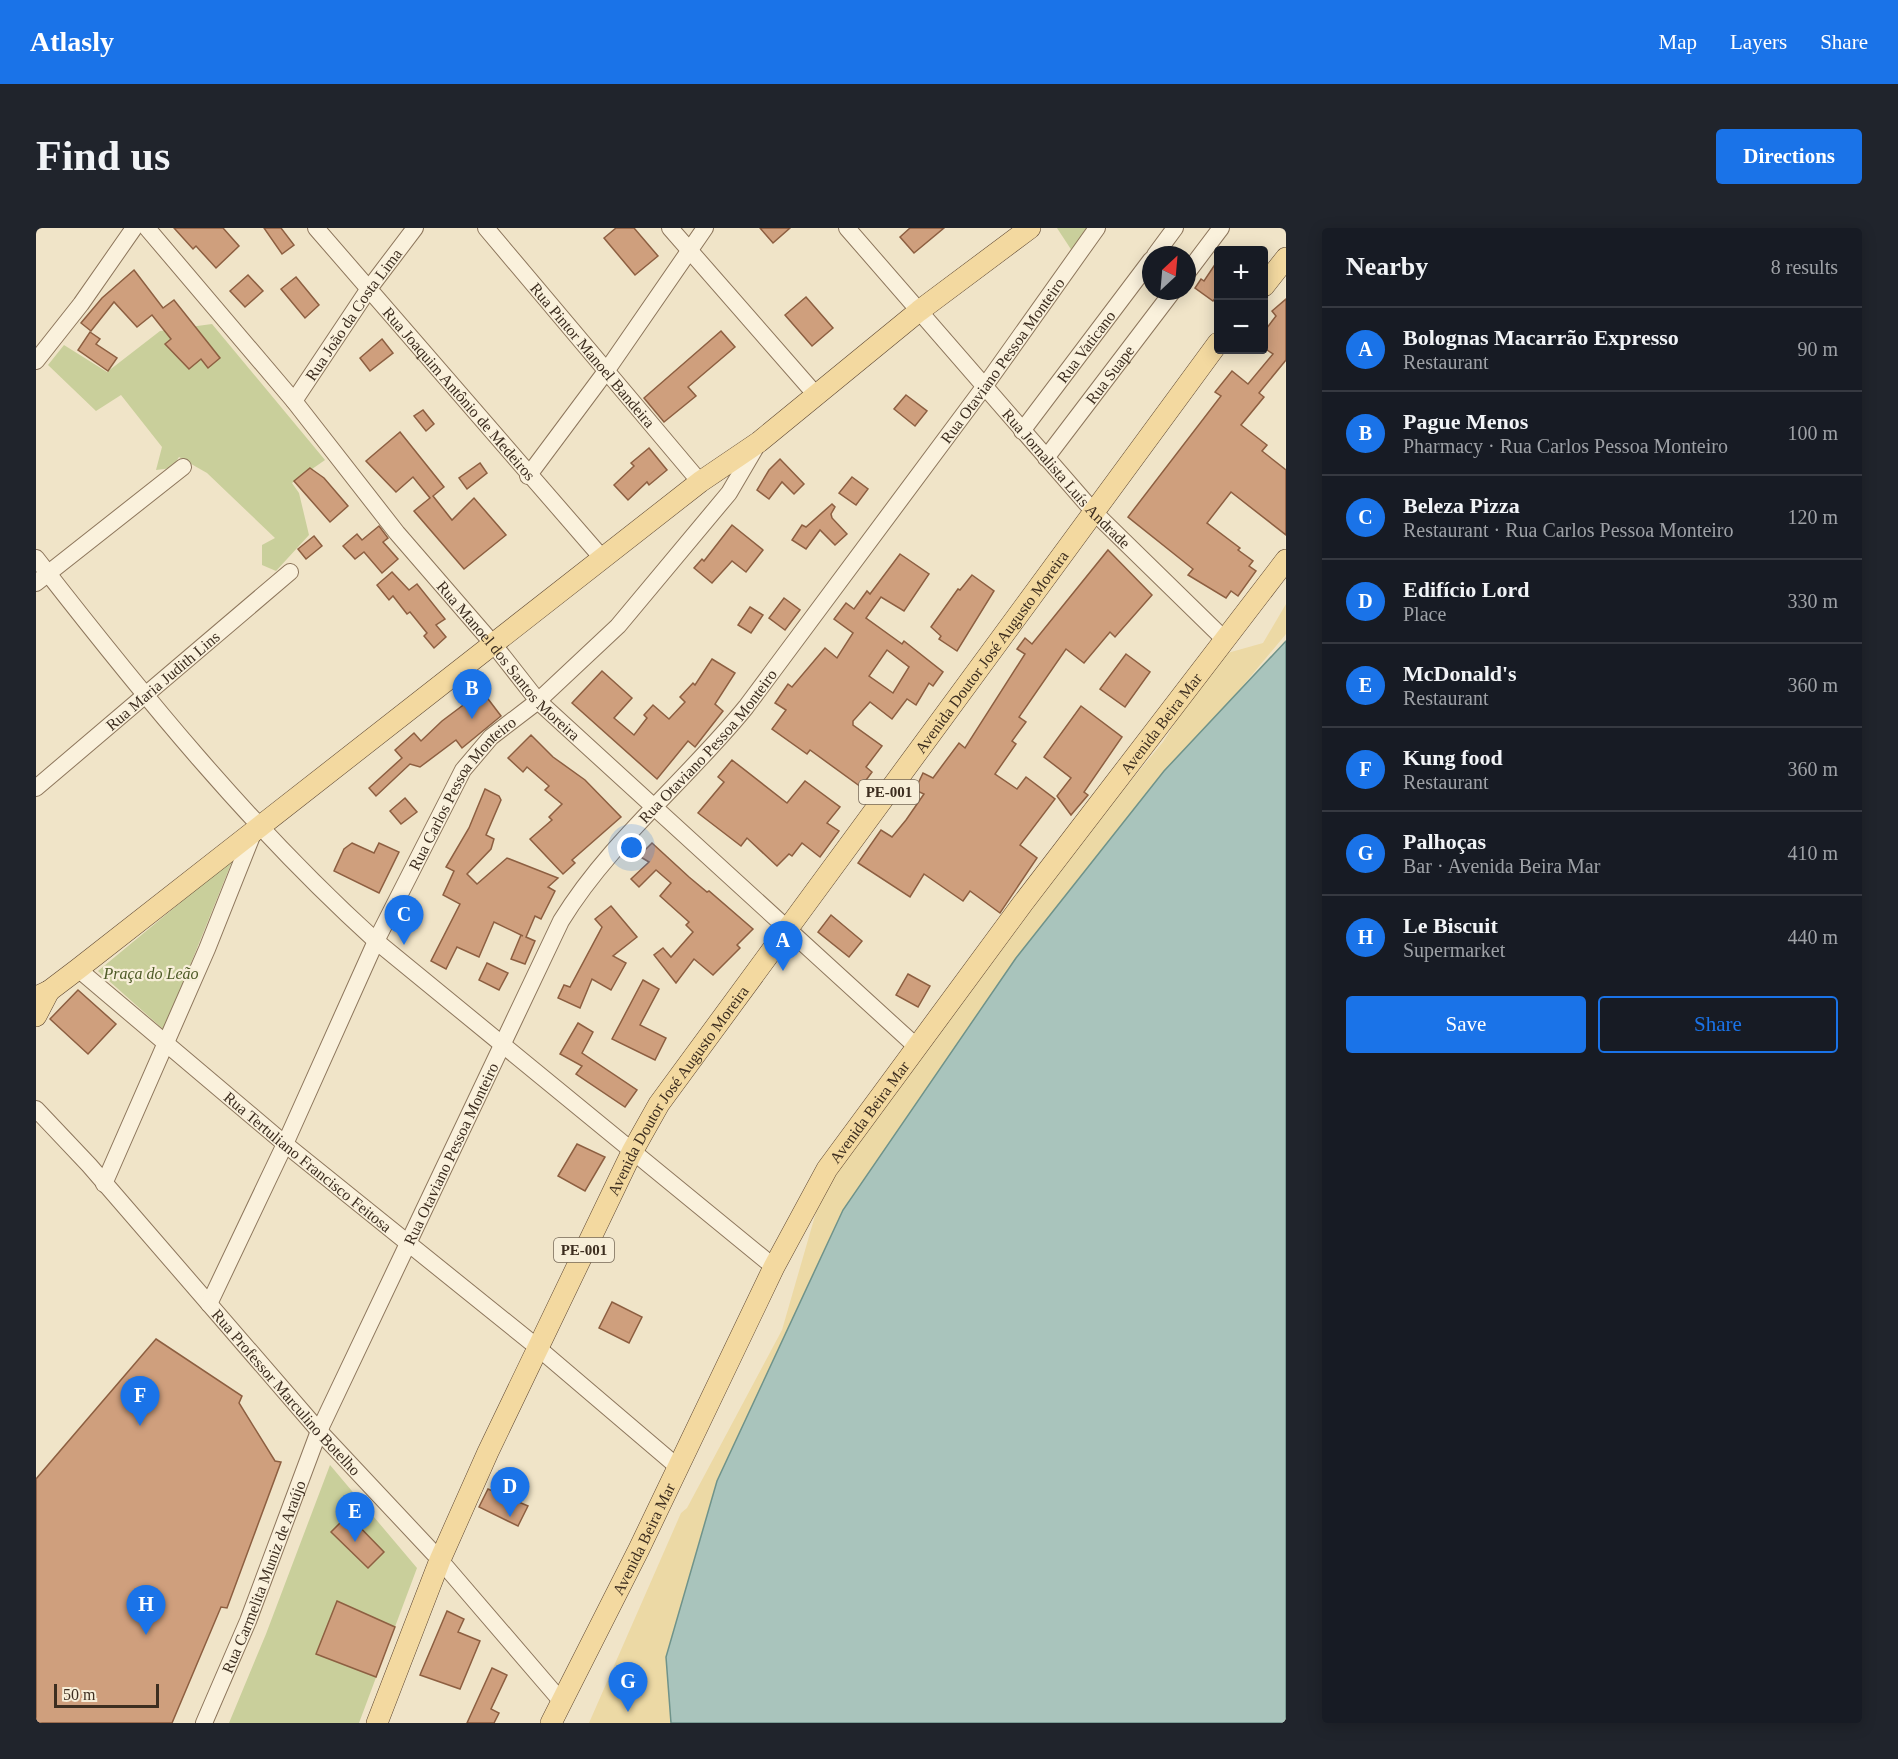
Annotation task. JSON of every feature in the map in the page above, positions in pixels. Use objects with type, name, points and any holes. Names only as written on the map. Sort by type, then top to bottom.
[{"type":"main road","points":[[36,1016],[43,994],[494,645],[700,482],[759,442],[919,311],[1030,228]]},
{"type":"main road","points":[[1268,280],[1286,258]]},
{"type":"main road","name":"Avenida Doutor José Augusto Moreira","points":[[440,1560],[537,1347],[632,1152],[676,1080],[1214,348]]},
{"type":"main road","name":"Avenida Beira Mar","points":[[551,1723],[679,1468],[774,1267],[826,1169],[1224,639],[1286,560]]},
{"type":"main road","name":"PE-001","points":[[377,1723],[440,1560]]},
{"type":"street","points":[[36,361],[76,310],[134,228]]},
{"type":"street","name":"Rua Manoel dos Santos Moreira","points":[[147,228],[294,401],[397,533],[494,645],[538,701],[918,1048]]},
{"type":"street","name":"Rua Joaquim Antônio de Medeiros","points":[[316,228],[528,476],[603,559]]},
{"type":"street","name":"Rua João da Costa Lima","points":[[294,401],[368,290],[415,228]]},
{"type":"street","name":"Rua Pintor Manoel Bandeira","points":[[486,228],[700,482]]},
{"type":"street","points":[[670,228],[816,395]]},
{"type":"street","points":[[528,476],[607,370],[705,228]]},
{"type":"street","name":"Rua Jornalista Luís Andrade","points":[[847,228],[1094,511],[1224,639]]},
{"type":"street","name":"Rua Otaviano Pessoa Monteiro","points":[[319,1431],[409,1245],[501,1042],[561,921],[576,897],[597,870],[746,707],[984,387],[1097,228]]},
{"type":"street","points":[[1162,246],[1175,228]]},
{"type":"street","points":[[1196,261],[1221,228]]},
{"type":"street","name":"Rua Vaticano","points":[[1022,431],[1142,272]]},
{"type":"street","name":"Rua Suape","points":[[1046,458],[1166,300]]},
{"type":"street","name":"Rua Carlos Pessoa Monteiro","points":[[209,1304],[285,1144],[376,941],[431,828],[467,764],[491,737],[538,701],[604,640],[649,591],[729,493],[759,442]]},
{"type":"street","points":[[42,578],[183,467]]},
{"type":"street","points":[[36,558],[42,578],[257,828],[324,894],[376,941],[774,1267]]},
{"type":"street","name":"Rua Maria Judith Lins","points":[[36,788],[290,572]]},
{"type":"street","points":[[104,1184],[257,828]]},
{"type":"street","name":"Rua Tertuliano Francisco Feitosa","points":[[78,969],[285,1144],[537,1347],[679,1468]]},
{"type":"street","name":"Rua Professor Marculino Botelho","points":[[36,1109],[319,1431],[440,1560],[562,1702]]},
{"type":"street","name":"Rua Carmelita Muniz de Araújo","points":[[204,1723],[248,1621],[319,1431]]},
{"type":"green space","points":[[1057,228],[1094,228],[1076,257]]},
{"type":"green space","points":[[212,324],[325,460],[292,483],[299,493],[309,535],[276,571],[262,565],[262,545],[275,538],[207,473],[179,457],[172,468],[156,470],[162,447],[121,395],[96,411],[48,365],[64,345],[107,372],[160,331]]},
{"type":"green space","name":"Praça do Leão","points":[[233,859],[164,1030],[98,971]]},
{"type":"green space","points":[[330,1465],[417,1568],[359,1723],[229,1723],[266,1634]]},
{"type":"sand","points":[[1286,604],[1286,634],[1016,958],[843,1210],[722,1479],[717,1483],[666,1657],[671,1723],[589,1723],[681,1513],[687,1508],[782,1330],[821,1195],[1009,927],[1163,742],[1197,688],[1224,654],[1263,643]]},
{"type":"water","points":[[1286,641],[1286,1723],[671,1723],[666,1657],[717,1481],[843,1210],[1016,958],[1164,771]]},
{"type":"building","points":[[174,228],[223,228],[239,246],[216,268],[196,246],[193,249]]},
{"type":"building","points":[[264,228],[281,228],[294,245],[282,254]]},
{"type":"building","points":[[616,228],[634,228],[658,256],[635,275],[604,238]]},
{"type":"building","points":[[760,228],[790,228],[773,243]]},
{"type":"building","points":[[910,228],[944,228],[914,253],[900,237]]},
{"type":"building","points":[[1214,266],[1213,301],[1196,289],[1201,279],[1204,281]]},
{"type":"building","points":[[134,270],[163,308],[174,300],[220,358],[208,368],[201,359],[189,369],[165,344],[171,339],[152,315],[137,327],[114,302],[91,331],[81,323],[102,298]]},
{"type":"building","points":[[248,275],[263,291],[245,307],[230,291]]},
{"type":"building","points":[[296,277],[319,305],[305,318],[281,289]]},
{"type":"building","points":[[806,297],[833,328],[812,346],[785,315]]},
{"type":"building","points":[[1286,299],[1286,360],[1259,393],[1264,397],[1241,425],[1267,445],[1262,451],[1286,470],[1286,535],[1231,492],[1207,523],[1240,548],[1238,550],[1253,561],[1249,566],[1256,571],[1238,596],[1231,591],[1226,598],[1188,575],[1193,569],[1128,517],[1221,396],[1215,392],[1232,371],[1248,384],[1273,354],[1268,350],[1268,326],[1276,316],[1272,311]]},
{"type":"building","points":[[721,331],[735,347],[688,387],[696,396],[664,422],[644,398]]},
{"type":"building","points":[[90,332],[100,339],[96,344],[117,358],[108,371],[78,350]]},
{"type":"building","points":[[382,339],[393,353],[370,371],[360,358]]},
{"type":"building","points":[[906,395],[927,411],[915,426],[894,409]]},
{"type":"building","points":[[423,410],[434,424],[426,431],[414,416]]},
{"type":"building","points":[[400,432],[444,487],[433,496],[452,520],[474,498],[506,535],[464,569],[414,511],[430,498],[413,477],[396,492],[366,461]]},
{"type":"building","points":[[649,448],[667,470],[649,485],[647,482],[628,500],[614,485],[634,466],[631,463]]},
{"type":"building","points":[[780,459],[804,484],[794,494],[782,482],[769,499],[757,490],[769,470]]},
{"type":"building","points":[[480,463],[487,473],[467,489],[459,478]]},
{"type":"building","points":[[310,468],[324,478],[348,506],[330,522],[294,481]]},
{"type":"building","points":[[852,477],[868,489],[856,505],[839,493]]},
{"type":"building","points":[[832,504],[835,507],[831,514],[832,518],[847,534],[835,545],[820,530],[806,549],[792,540],[802,525],[806,527]]},
{"type":"building","points":[[732,525],[763,550],[746,572],[732,561],[712,583],[694,568],[702,559],[704,561]]},
{"type":"building","points":[[379,526],[388,538],[383,542],[398,559],[382,573],[364,552],[355,559],[343,546],[357,534],[362,540]]},
{"type":"building","points":[[314,536],[322,546],[306,559],[298,549]]},
{"type":"building","points":[[1108,550],[1152,595],[1115,637],[1110,632],[1084,663],[1066,649],[1019,717],[1026,722],[1012,741],[1016,744],[995,774],[1017,789],[1026,777],[1055,799],[1020,845],[1037,858],[1000,913],[970,891],[963,901],[924,874],[910,897],[858,863],[881,830],[892,837],[906,820],[924,794],[915,790],[923,773],[933,778],[959,743],[965,748],[1025,654],[1017,649],[1025,638],[1032,644]]},
{"type":"building","points":[[900,554],[929,574],[904,611],[881,597],[866,618],[902,644],[904,641],[943,672],[933,686],[929,683],[916,705],[907,699],[892,719],[870,702],[853,721],[853,725],[882,746],[866,767],[872,772],[861,787],[810,750],[807,754],[772,729],[786,710],[775,703],[788,684],[792,687],[825,648],[837,658],[853,633],[834,619],[846,603],[854,609],[867,591],[870,594]],"holes":[[[887,650],[909,667],[893,693],[869,676]]]},
{"type":"building","points":[[392,572],[409,590],[417,584],[445,619],[436,625],[446,637],[434,648],[424,636],[427,633],[410,612],[407,614],[393,596],[389,600],[377,585]]},
{"type":"building","points":[[972,575],[994,591],[957,651],[939,639],[941,636],[931,627],[958,589],[960,590]]},
{"type":"building","points":[[784,598],[800,610],[785,630],[769,618]]},
{"type":"building","points":[[750,607],[763,615],[751,633],[738,625]]},
{"type":"building","points":[[1126,654],[1150,672],[1125,707],[1100,689]]},
{"type":"building","points":[[712,659],[735,673],[715,704],[723,711],[695,747],[688,741],[657,779],[572,703],[602,671],[632,698],[614,718],[634,735],[647,718],[644,715],[653,705],[669,719],[685,702],[680,697],[693,683],[695,685]]},
{"type":"building","points":[[482,691],[501,716],[462,748],[456,740],[420,767],[410,764],[376,796],[369,788],[402,758],[395,750],[414,733],[421,741],[442,721]]},
{"type":"building","points":[[1081,706],[1122,737],[1084,792],[1088,795],[1071,815],[1057,796],[1071,778],[1044,757]]},
{"type":"building","points":[[531,735],[553,757],[585,780],[621,817],[572,860],[575,863],[563,874],[530,839],[552,820],[549,817],[562,804],[545,790],[549,786],[527,767],[523,772],[508,758]]},
{"type":"building","points":[[732,760],[787,803],[805,781],[840,807],[827,823],[839,831],[820,857],[802,843],[792,856],[789,854],[777,866],[747,838],[741,846],[698,813],[724,782],[718,777]]},
{"type":"building","points":[[485,789],[499,796],[501,800],[486,835],[494,839],[491,849],[467,874],[477,884],[507,858],[558,878],[548,887],[555,891],[541,919],[535,916],[526,937],[535,941],[525,964],[511,959],[521,935],[494,922],[479,957],[457,947],[446,969],[431,961],[460,904],[443,895],[454,871],[446,867],[469,828]]},
{"type":"building","points":[[405,798],[417,812],[401,824],[390,811]]},
{"type":"building","points":[[352,843],[374,853],[379,843],[399,852],[379,893],[334,871],[344,849]]},
{"type":"building","points":[[652,843],[689,877],[753,929],[737,945],[740,948],[713,975],[694,959],[676,983],[654,955],[663,948],[671,957],[693,932],[686,925],[689,922],[660,896],[671,883],[656,870],[639,887],[631,879],[649,862],[639,856]]},
{"type":"building","points":[[611,906],[637,937],[613,956],[626,963],[611,990],[592,979],[580,1008],[558,998],[564,985],[570,987],[602,927],[595,919]]},
{"type":"building","points":[[831,915],[862,941],[849,957],[818,932]]},
{"type":"building","points":[[487,963],[508,973],[499,990],[479,980]]},
{"type":"building","points":[[908,974],[930,986],[918,1007],[896,995]]},
{"type":"building","points":[[643,980],[659,989],[640,1025],[666,1038],[655,1060],[612,1039]]},
{"type":"building","points":[[78,990],[116,1024],[88,1054],[50,1019]]},
{"type":"building","points":[[578,1023],[593,1032],[582,1053],[637,1090],[625,1107],[576,1074],[582,1066],[560,1054]]},
{"type":"building","points":[[577,1144],[605,1157],[585,1191],[558,1176]]},
{"type":"building","points":[[612,1302],[642,1317],[629,1343],[599,1328]]},
{"type":"building","points":[[156,1339],[242,1396],[239,1403],[275,1461],[281,1462],[227,1608],[221,1607],[172,1723],[36,1723],[36,1479]]},
{"type":"building","points":[[488,1489],[528,1506],[518,1526],[479,1507]]},
{"type":"building","points":[[348,1515],[384,1552],[368,1568],[331,1532]]},
{"type":"building","points":[[337,1601],[395,1627],[376,1677],[316,1654]]},
{"type":"building","points":[[447,1611],[464,1619],[458,1632],[480,1641],[460,1689],[420,1675]]},
{"type":"building","points":[[492,1668],[507,1675],[491,1709],[499,1713],[494,1723],[467,1723]]},
{"type":"place","name":"Pague Menos","points":[[472,719]]},
{"type":"place","name":"Beleza Pizza","points":[[404,945]]},
{"type":"place","name":"Bolognas Macarrão Expresso","points":[[783,971]]},
{"type":"place","name":"Kung food","points":[[140,1426]]},
{"type":"place","name":"Edifício Lord","points":[[510,1517]]},
{"type":"place","name":"McDonald's","points":[[355,1542]]},
{"type":"place","name":"Le Biscuit","points":[[146,1635]]},
{"type":"place","name":"Palhoças","points":[[628,1712]]}]
